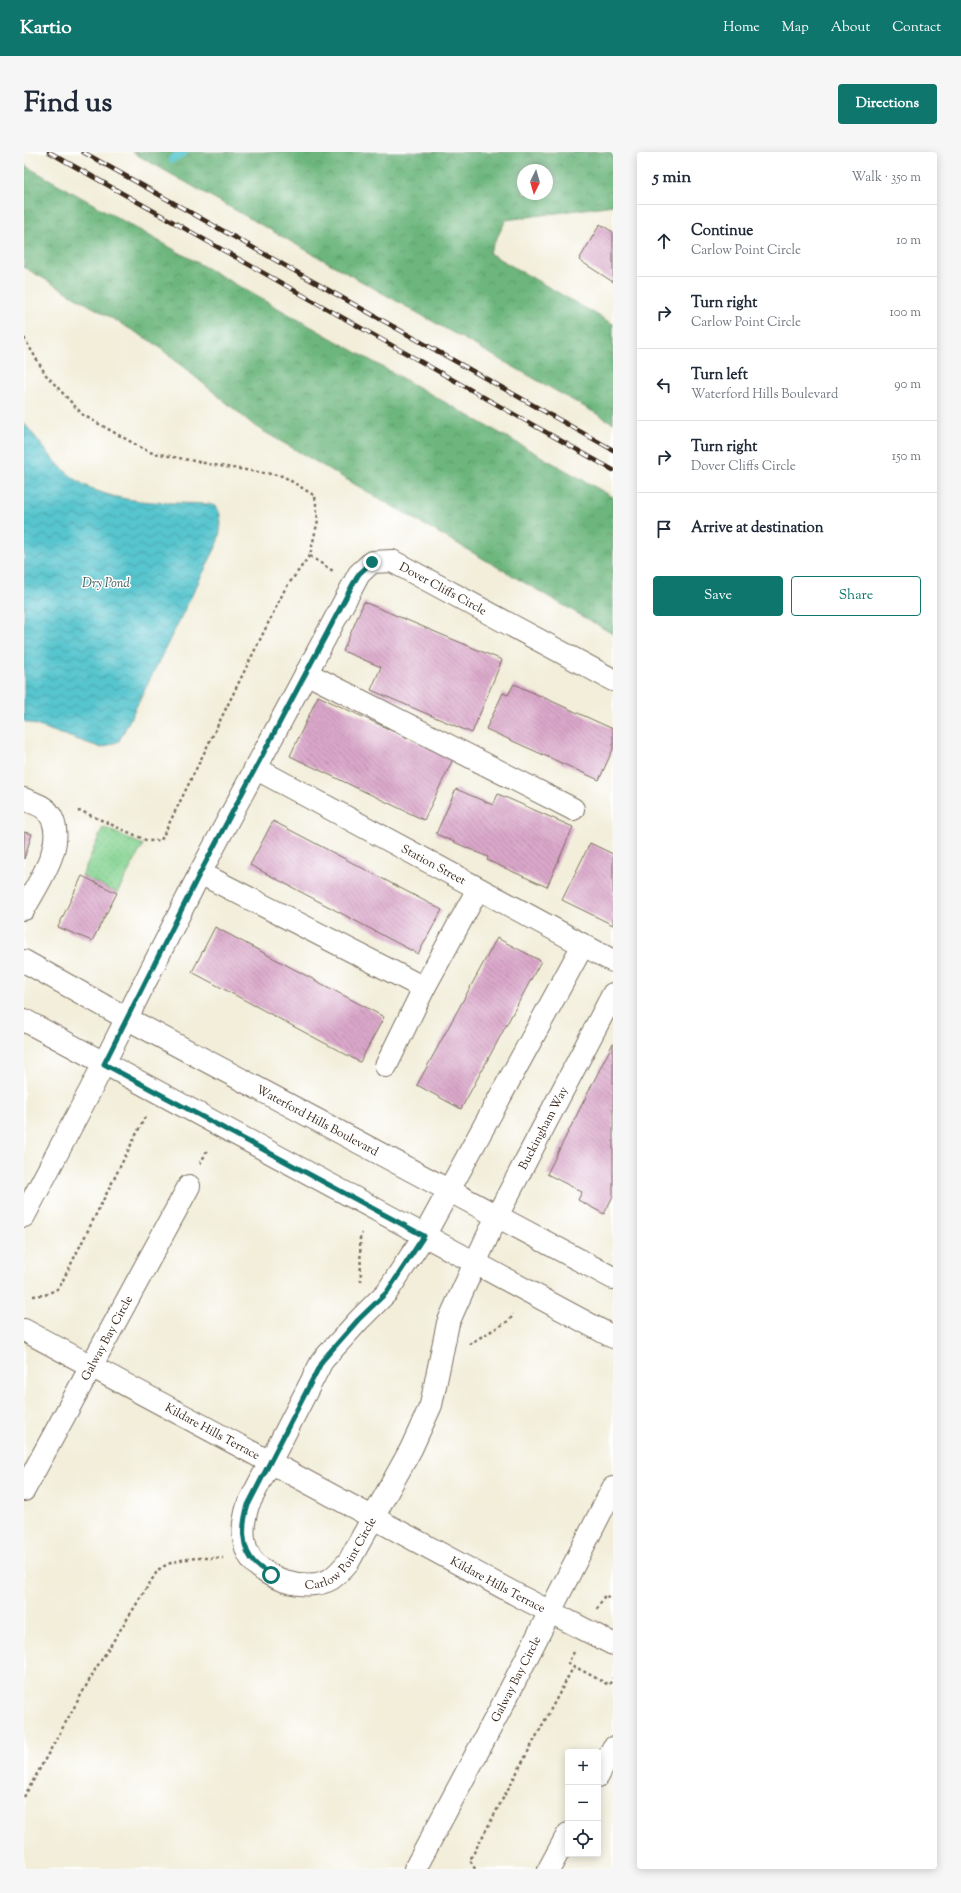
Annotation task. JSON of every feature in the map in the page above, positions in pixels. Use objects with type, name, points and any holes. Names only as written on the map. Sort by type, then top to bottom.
[{"type":"street","name":"Dover Cliffs Circle","points":[[104,1064],[126,1018],[255,768],[359,574],[372,562],[392,561],[613,680]]},
{"type":"street","points":[[306,673],[573,809]]},
{"type":"street","name":"Station Street","points":[[255,768],[613,961]]},
{"type":"street","points":[[24,799],[48,811],[55,824],[56,841],[50,861],[24,909]]},
{"type":"street","points":[[200,873],[424,988]]},
{"type":"street","points":[[386,1066],[424,988],[478,889]]},
{"type":"street","points":[[449,1191],[582,945]]},
{"type":"street","name":"Waterford Hills Boulevard","points":[[24,961],[126,1018],[613,1278]]},
{"type":"street","name":"Buckingham Way","points":[[475,1263],[497,1216],[613,994]]},
{"type":"street","points":[[24,1020],[613,1337]]},
{"type":"street","points":[[24,1216],[104,1064]]},
{"type":"street","name":"Galway Bay Circle","points":[[24,1490],[189,1186]]},
{"type":"street","name":"Carlow Point Circle","points":[[449,1191],[424,1236],[387,1292],[358,1320],[322,1361],[248,1505],[243,1521],[244,1538],[249,1553],[255,1564],[271,1575],[289,1582],[304,1585],[330,1579],[339,1573],[348,1562],[372,1516],[411,1449],[431,1405],[448,1323],[475,1263]]},
{"type":"street","name":"Kildare Hills Terrace","points":[[24,1330],[613,1644]]},
{"type":"street","name":"Galway Bay Circle","points":[[415,1869],[502,1706],[613,1488]]},
{"type":"street","points":[[601,1770],[613,1748]]},
{"type":"street","points":[[549,1869],[565,1840]]},
{"type":"path","points":[[24,338],[46,375],[83,415],[149,452],[214,465],[283,476],[315,496],[318,520],[310,556],[285,589],[161,840],[148,841],[81,811],[52,818]]},
{"type":"path","points":[[33,1296],[46,1295],[59,1288],[145,1118]]},
{"type":"path","points":[[24,1797],[97,1666],[158,1570],[167,1563],[179,1559],[223,1558]]},
{"type":"path","points":[[594,1614],[605,1595],[613,1600]]},
{"type":"path","points":[[574,1650],[568,1663],[609,1685],[613,1678]]},
{"type":"path","points":[[475,1869],[470,1860],[574,1666]]},
{"type":"green space","points":[[132,152],[613,152],[613,205],[506,220],[489,253],[613,324],[613,423]]},
{"type":"green space","points":[[24,165],[613,497],[613,634],[256,427],[154,343],[24,267]]},
{"type":"green space","points":[[103,827],[143,845],[117,893],[82,876]]},
{"type":"water","name":"Dry Pond","points":[[24,423],[61,467],[75,479],[90,488],[106,494],[139,501],[209,504],[217,507],[219,512],[221,522],[216,547],[119,741],[102,748],[24,721]]},
{"type":"building","points":[[600,224],[613,232],[613,282],[579,260]]},
{"type":"building","points":[[364,602],[502,660],[472,733],[371,690],[381,667],[343,651]]},
{"type":"building","points":[[514,684],[613,729],[613,749],[599,780],[486,729],[503,693],[508,695]]},
{"type":"building","points":[[318,696],[453,759],[424,820],[290,756]]},
{"type":"building","points":[[456,789],[493,805],[498,794],[573,827],[547,887],[487,860],[488,857],[436,834]]},
{"type":"building","points":[[273,821],[442,910],[418,954],[250,865]]},
{"type":"building","points":[[24,832],[32,834],[24,859]]},
{"type":"building","points":[[590,843],[613,854],[613,925],[562,900]]},
{"type":"building","points":[[82,876],[117,893],[92,941],[58,927]]},
{"type":"building","points":[[215,927],[384,1017],[360,1062],[192,972]]},
{"type":"building","points":[[497,938],[541,961],[461,1109],[417,1085]]},
{"type":"building","points":[[613,1043],[613,1196],[604,1214],[578,1200],[582,1192],[547,1174]]},
{"type":"waterway","points":[[172,159],[184,152]]},
{"type":"railway","points":[[49,152],[613,470]]},
{"type":"railway","points":[[83,152],[613,450]]},
{"type":"route","points":[[271,1575],[255,1564],[249,1553],[244,1538],[243,1521],[248,1505],[322,1361],[358,1320],[387,1292],[424,1236],[104,1064],[138,993],[200,873],[353,584],[359,574],[372,562]]}]
